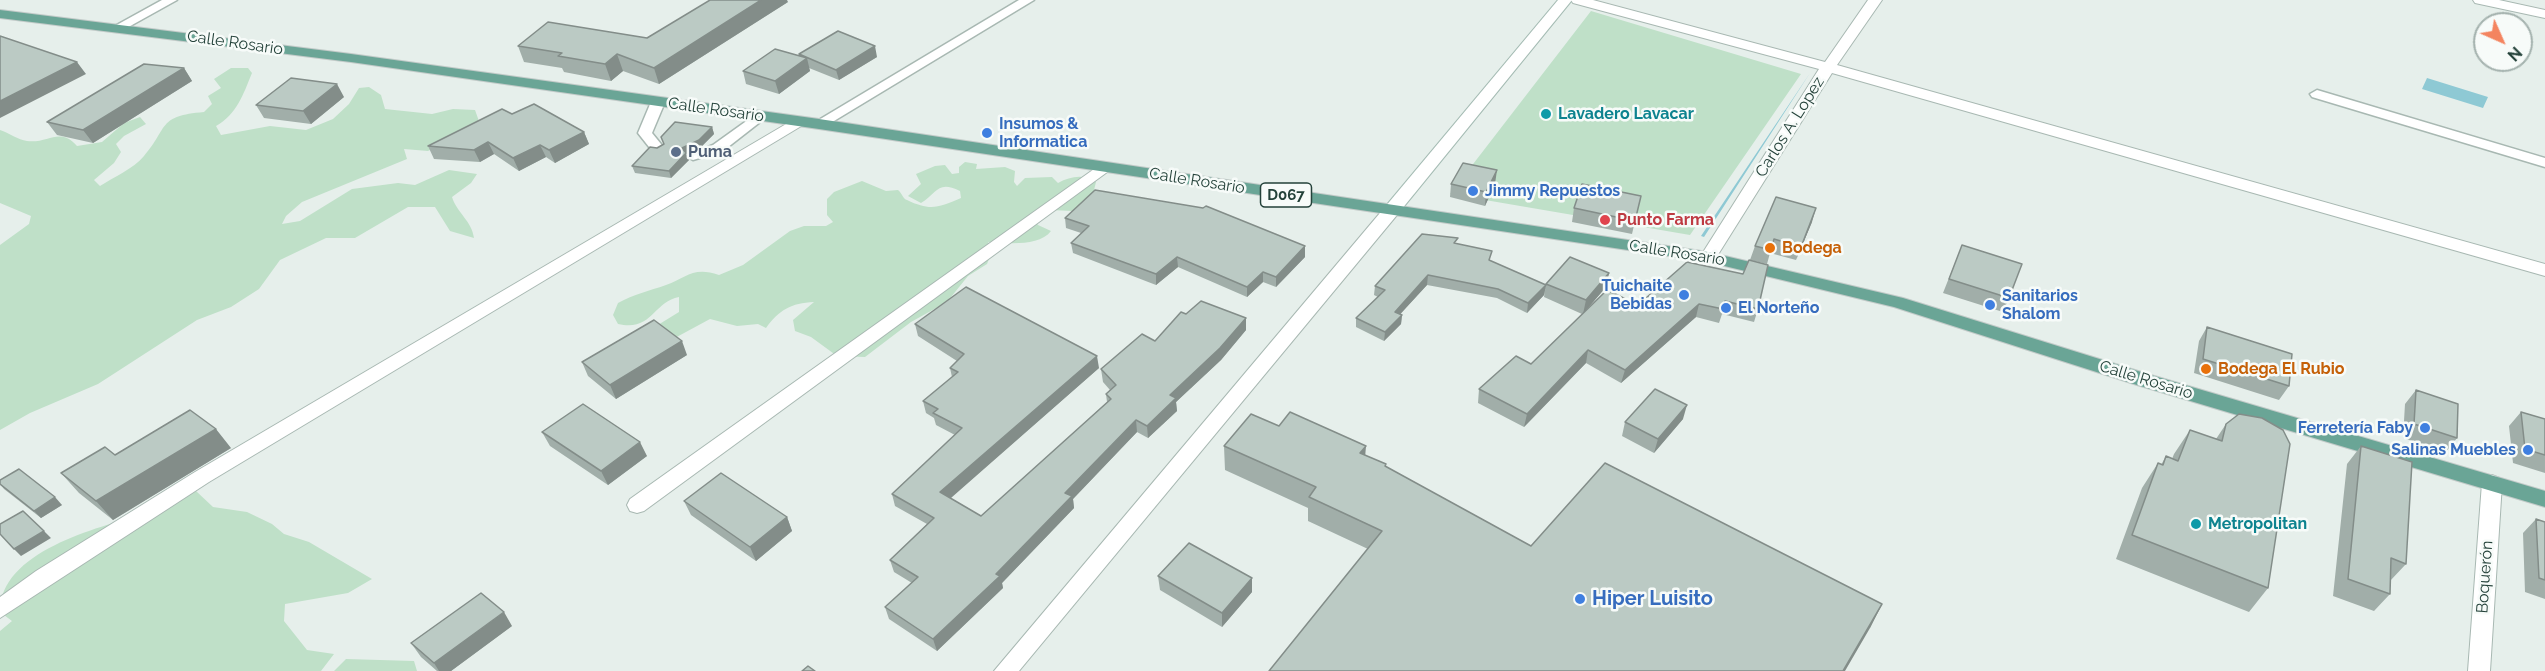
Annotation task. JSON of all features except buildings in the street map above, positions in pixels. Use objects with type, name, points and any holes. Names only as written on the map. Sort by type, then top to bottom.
[{"type":"main road","name":"Calle Rosario","points":[[0,14],[119,27],[819,124],[1708,257],[1897,302],[2137,378],[2545,499]]},
{"type":"street","points":[[1005,671],[1565,0]]},
{"type":"street","points":[[1578,0],[1828,67],[2545,270]]},
{"type":"street","name":"Carlos A. Lopez","points":[[1708,257],[1828,67],[1875,0]]},
{"type":"street","points":[[2486,1],[2545,17]]},
{"type":"street","points":[[0,609],[44,577],[202,477],[798,122]]},
{"type":"street","points":[[637,505],[1104,167]]},
{"type":"street","name":"Boquerón","points":[[2479,671],[2492,483]]},
{"type":"lane","points":[[119,27],[171,0]]},
{"type":"lane","points":[[819,124],[1028,0]]},
{"type":"lane","points":[[2317,94],[2545,163]]},
{"type":"lane","points":[[658,102],[645,133],[658,149]]},
{"type":"lane","points":[[693,156],[718,148],[759,116]]},
{"type":"green space","points":[[1591,11],[1801,74],[1690,235],[1450,194]]},
{"type":"green space","points":[[231,68],[248,68],[252,73],[234,110],[216,126],[221,135],[270,126],[306,130],[333,119],[349,104],[359,88],[369,87],[381,95],[385,109],[432,114],[453,109],[475,110],[480,124],[428,151],[404,149],[407,159],[302,202],[286,216],[282,224],[300,221],[352,189],[398,183],[415,185],[449,170],[477,174],[471,183],[452,197],[473,232],[474,238],[450,231],[435,207],[408,207],[355,238],[326,238],[280,260],[259,289],[231,307],[197,320],[98,384],[30,413],[0,430],[0,245],[29,224],[31,216],[0,203],[0,130],[27,141],[65,137],[77,146],[102,142],[124,123],[140,117],[146,124],[124,136],[116,144],[121,152],[114,163],[94,180],[100,186],[140,161],[171,120],[178,116],[204,112],[212,104],[208,96],[221,88],[214,79]]},
{"type":"green space","points":[[965,162],[977,164],[976,169],[1005,167],[1015,171],[1014,182],[1017,186],[1025,178],[1052,177],[1058,183],[1073,177],[1082,177],[1096,182],[1093,194],[1073,211],[1050,210],[1035,219],[1038,225],[1051,231],[1039,240],[1022,243],[988,242],[993,249],[987,264],[968,276],[947,302],[911,322],[865,357],[837,356],[811,337],[795,331],[793,320],[814,302],[786,309],[776,316],[766,328],[758,324],[737,326],[710,319],[673,339],[653,328],[679,312],[679,297],[663,304],[638,324],[618,324],[613,315],[618,303],[630,297],[696,272],[719,275],[743,265],[790,231],[804,226],[826,226],[833,222],[827,215],[827,199],[834,192],[862,181],[886,191],[898,190],[906,199],[922,206],[940,206],[961,198],[960,191],[947,187],[938,189],[921,203],[908,196],[921,184],[916,174],[935,166],[945,165],[952,174],[959,173],[959,167]]},
{"type":"green space","points":[[196,491],[213,507],[247,512],[272,524],[284,534],[309,542],[372,579],[348,593],[285,604],[284,621],[307,650],[334,654],[321,671],[0,671],[0,631],[12,621],[0,612],[4,591],[16,573],[33,558],[54,545],[144,514],[152,519]]},
{"type":"green space","points":[[346,659],[414,661],[417,671],[334,671]]},
{"type":"water","points":[[1810,73],[1704,237],[1701,236]]},
{"type":"water","points":[[2427,78],[2488,97],[2483,108],[2422,89]]},
{"type":"place","name":"Lavadero Lavacar","points":[[1546,114]]},
{"type":"place","name":"Insumos & Informatica","points":[[987,133]]},
{"type":"place","name":"Puma","points":[[676,152]]},
{"type":"place","name":"Jimmy Repuestos","points":[[1473,191]]},
{"type":"place","name":"Punto Farma","points":[[1605,220]]},
{"type":"place","name":"Bodega","points":[[1770,248]]},
{"type":"place","name":"Tuichaite Bebidas","points":[[1684,295]]},
{"type":"place","name":"Sanitarios Shalom","points":[[1990,305]]},
{"type":"place","name":"El Norteño","points":[[1726,308]]},
{"type":"place","name":"Bodega El Rubio","points":[[2206,369]]},
{"type":"place","name":"Ferretería Faby","points":[[2425,428]]},
{"type":"place","name":"Salinas Muebles","points":[[2528,450]]},
{"type":"place","name":"Metropolitan","points":[[2196,524]]},
{"type":"place","name":"Hiper Luisito","points":[[1580,599]]}]
